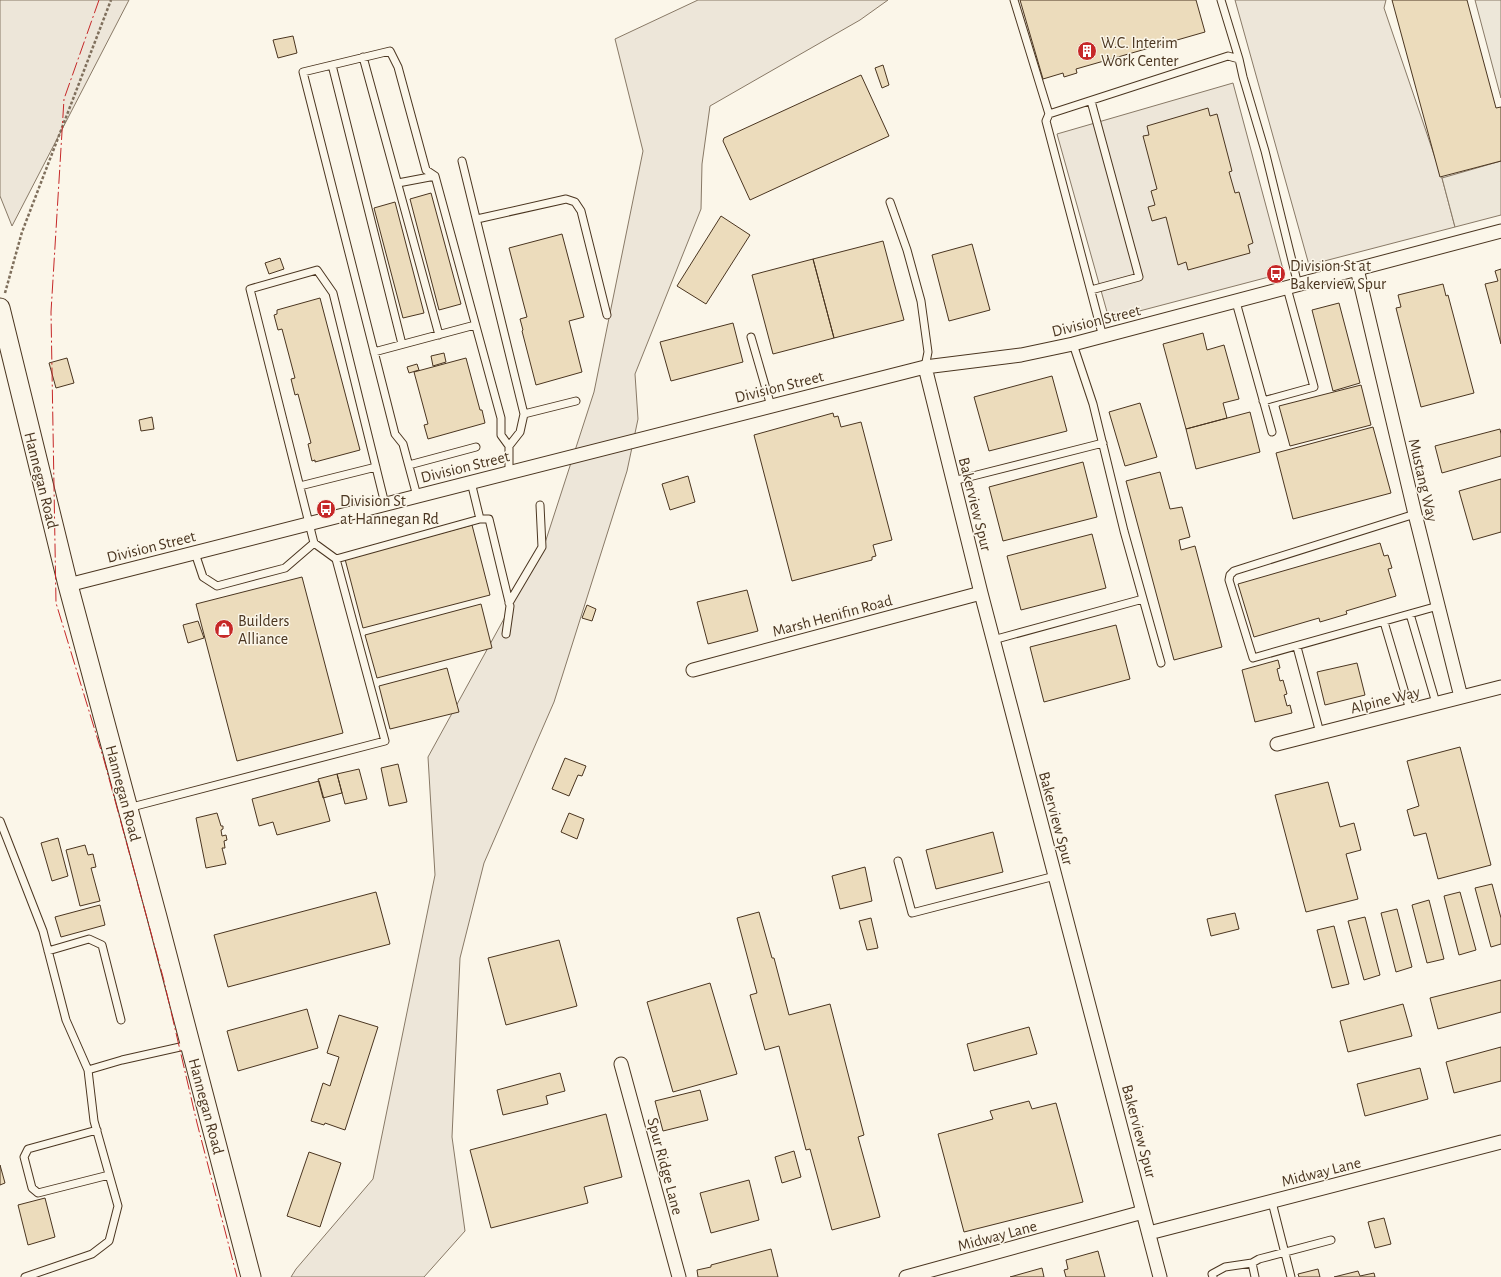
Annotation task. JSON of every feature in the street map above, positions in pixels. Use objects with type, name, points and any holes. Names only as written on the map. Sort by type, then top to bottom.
[{"type":"main road","name":"Hannegan Road","points":[[0,309],[68,585],[191,1044],[251,1277]]},
{"type":"street","name":"Division Street","points":[[68,585],[925,367],[1021,355],[1103,337],[1501,231]]},
{"type":"street","name":"Mustang Way","points":[[1357,270],[1415,514],[1461,697]]},
{"type":"street","name":"Bakerview Spur","points":[[925,367],[993,640],[1160,1277]]},
{"type":"street","name":"Marsh Henifin Road","points":[[693,670],[981,593]]},
{"type":"street","name":"Alpine Way","points":[[1277,744],[1501,687]]},
{"type":"street","name":"Spur Ridge Lane","points":[[621,1064],[679,1277]]},
{"type":"street","name":"Midway Lane","points":[[1149,1233],[1501,1142]]},
{"type":"street","name":"Midway Lane","points":[[906,1277],[1143,1212]]},
{"type":"lane","points":[[1014,0],[1049,114],[1046,121],[1103,337]]},
{"type":"lane","points":[[1221,0],[1265,151],[1292,287],[1314,387],[1264,400]]},
{"type":"lane","points":[[417,496],[403,444],[395,434],[303,72],[390,51],[398,67],[426,170],[435,176],[501,418],[501,435],[509,446],[509,473]]},
{"type":"lane","points":[[1049,114],[1228,56],[1239,59]]},
{"type":"lane","points":[[363,58],[439,335]]},
{"type":"lane","points":[[332,65],[402,344]]},
{"type":"lane","points":[[1091,101],[1139,277],[1091,290]]},
{"type":"lane","points":[[462,161],[524,414],[520,432],[509,446]]},
{"type":"lane","points":[[398,183],[435,176]]},
{"type":"lane","points":[[477,219],[566,199],[575,202],[581,211],[607,315]]},
{"type":"lane","points":[[890,202],[907,250],[921,301],[928,352],[925,367]]},
{"type":"lane","points":[[128,808],[385,741],[336,559],[314,543],[250,289],[317,270],[333,293],[385,504]]},
{"type":"lane","points":[[1236,302],[1272,432]]},
{"type":"lane","points":[[374,352],[475,325]]},
{"type":"lane","points":[[752,337],[772,406]]},
{"type":"lane","points":[[1073,344],[1093,404],[1124,531],[1160,662]]},
{"type":"lane","points":[[524,414],[576,401]]},
{"type":"lane","points":[[953,481],[1103,443]]},
{"type":"lane","points":[[409,465],[476,447]]},
{"type":"lane","points":[[300,486],[376,467]]},
{"type":"lane","points":[[471,482],[480,519]]},
{"type":"lane","points":[[509,603],[542,547],[540,505]]},
{"type":"lane","points":[[1415,514],[1234,571],[1230,575],[1229,580],[1253,658],[1297,647],[1438,606]]},
{"type":"lane","points":[[336,559],[480,519],[489,519],[510,606],[506,634]]},
{"type":"lane","points":[[195,552],[203,577],[217,586],[285,568],[314,543]]},
{"type":"lane","points":[[993,640],[1143,599]]},
{"type":"lane","points":[[1410,614],[1436,703]]},
{"type":"lane","points":[[1384,622],[1410,710]]},
{"type":"lane","points":[[1297,647],[1320,733]]},
{"type":"lane","points":[[0,821],[43,931],[66,1020],[88,1070],[94,1121],[118,1206],[109,1241],[92,1254],[24,1277]]},
{"type":"lane","points":[[898,861],[912,913],[1055,876]]},
{"type":"lane","points":[[48,950],[89,939],[102,945],[121,1020]]},
{"type":"lane","points":[[88,1070],[122,1060],[191,1044]]},
{"type":"lane","points":[[97,1130],[28,1149],[24,1157],[32,1188],[38,1193],[109,1175]]},
{"type":"lane","points":[[1272,1202],[1286,1252],[1291,1277]]},
{"type":"lane","points":[[1213,1277],[1212,1274],[1225,1267],[1252,1264],[1259,1259],[1331,1240]]},
{"type":"lane","points":[[1252,1264],[1256,1277]]},
{"type":"path","points":[[0,309],[22,232],[111,0]]},
{"type":"shaded area","points":[[0,0],[129,0],[12,226],[0,196]]},
{"type":"shaded area","points":[[698,0],[888,0],[860,20],[710,106],[702,164],[701,209],[635,374],[638,419],[627,471],[554,702],[484,863],[460,958],[452,1137],[465,1231],[424,1277],[291,1277],[296,1269],[373,1179],[435,875],[428,757],[544,546],[594,392],[643,151],[615,39]]},
{"type":"shaded area","points":[[1235,0],[1386,0],[1384,8],[1442,178],[1455,227],[1309,265]]},
{"type":"shaded area","points":[[1475,0],[1501,0],[1501,98]]},
{"type":"shaded area","points":[[1233,83],[1284,273],[1109,319],[1057,134]]},
{"type":"shaded area","points":[[1501,161],[1501,215],[1455,227],[1442,178]]},
{"type":"building","name":"W.C. Interim Work Center","points":[[1020,0],[1196,0],[1205,32],[1076,69],[1077,73],[1064,77],[1063,73],[1043,79]]},
{"type":"building","points":[[1392,0],[1467,0],[1496,108],[1501,107],[1501,161],[1440,177]]},
{"type":"building","points":[[293,36],[297,53],[278,58],[273,40]]},
{"type":"building","points":[[883,65],[889,85],[882,88],[875,68]]},
{"type":"building","points":[[861,75],[889,136],[750,200],[723,141],[724,138]]},
{"type":"building","points":[[1208,108],[1210,116],[1217,114],[1232,171],[1229,172],[1235,193],[1239,192],[1253,243],[1248,245],[1250,253],[1188,270],[1186,262],[1178,265],[1166,217],[1152,221],[1148,207],[1155,205],[1151,191],[1157,189],[1143,136],[1149,135],[1147,126]]},
{"type":"building","points":[[431,193],[461,304],[439,310],[410,199]]},
{"type":"building","points":[[395,202],[424,313],[403,318],[374,208]]},
{"type":"building","points":[[721,216],[750,235],[706,304],[677,286]]},
{"type":"building","points":[[562,234],[584,317],[569,321],[582,372],[536,385],[520,319],[527,317],[509,248]]},
{"type":"building","points":[[883,241],[904,320],[834,338],[813,259]]},
{"type":"building","points":[[972,244],[990,310],[949,321],[932,255]]},
{"type":"building","points":[[280,258],[284,269],[269,274],[265,263]]},
{"type":"building","points":[[813,259],[834,338],[773,354],[752,275]]},
{"type":"building","points":[[1501,269],[1501,344],[1485,284],[1498,281],[1495,271]]},
{"type":"building","points":[[1443,284],[1446,296],[1448,295],[1474,393],[1421,407],[1396,308],[1401,307],[1398,295]]},
{"type":"building","points":[[320,298],[360,450],[315,462],[315,460],[312,461],[308,444],[311,443],[298,394],[295,395],[291,379],[295,378],[282,329],[278,330],[274,315],[277,314],[277,310]]},
{"type":"building","points":[[1339,303],[1360,383],[1333,391],[1312,310]]},
{"type":"building","points":[[733,323],[743,362],[671,381],[660,342]]},
{"type":"building","points":[[1203,333],[1207,350],[1224,345],[1239,399],[1223,403],[1227,418],[1186,429],[1163,344]]},
{"type":"building","points":[[444,353],[446,362],[433,366],[431,356]]},
{"type":"building","points":[[67,358],[74,383],[56,388],[49,363]]},
{"type":"building","points":[[466,358],[485,423],[428,439],[424,425],[428,424],[414,372]]},
{"type":"building","points":[[417,364],[419,370],[409,373],[407,367]]},
{"type":"building","points":[[1052,376],[1067,431],[989,451],[974,397]]},
{"type":"building","points":[[1361,385],[1371,425],[1290,446],[1279,406]]},
{"type":"building","points":[[1140,403],[1157,457],[1125,466],[1109,412]]},
{"type":"building","points":[[1250,412],[1260,452],[1196,469],[1186,429]]},
{"type":"building","points":[[833,413],[834,417],[838,416],[841,427],[861,422],[892,540],[873,545],[876,556],[872,557],[872,560],[792,581],[754,435]]},
{"type":"building","points":[[152,417],[154,429],[141,431],[139,420]]},
{"type":"building","points":[[1373,427],[1391,493],[1293,519],[1276,453]]},
{"type":"building","points":[[1500,429],[1501,456],[1442,473],[1435,446]]},
{"type":"building","points":[[1083,462],[1097,517],[1003,541],[989,487]]},
{"type":"building","points":[[1160,472],[1170,509],[1182,507],[1190,537],[1179,540],[1181,550],[1195,546],[1222,647],[1174,660],[1126,481]]},
{"type":"building","points":[[688,476],[695,502],[670,510],[662,484]]},
{"type":"building","points":[[1501,479],[1501,532],[1473,540],[1459,491]]},
{"type":"building","points":[[472,525],[490,595],[363,628],[345,559]]},
{"type":"building","points":[[1092,534],[1106,588],[1021,610],[1007,556]]},
{"type":"building","points":[[1380,543],[1384,556],[1388,555],[1392,568],[1388,569],[1396,596],[1346,611],[1347,614],[1320,622],[1319,618],[1254,637],[1238,584]]},
{"type":"building","points":[[302,577],[343,733],[237,761],[196,604]]},
{"type":"building","points":[[747,590],[758,631],[708,644],[697,602]]},
{"type":"building","points":[[481,604],[492,648],[377,678],[365,635]]},
{"type":"building","points":[[587,605],[596,609],[592,621],[582,618]]},
{"type":"building","points":[[198,621],[204,638],[188,643],[183,625]]},
{"type":"building","points":[[1116,625],[1130,679],[1044,702],[1030,647]]},
{"type":"building","points":[[1278,660],[1280,668],[1277,669],[1280,681],[1283,680],[1287,694],[1284,695],[1287,706],[1290,705],[1292,713],[1255,722],[1242,670]]},
{"type":"building","points":[[1357,663],[1365,695],[1325,705],[1317,672]]},
{"type":"building","points":[[447,668],[459,712],[390,729],[379,686]]},
{"type":"building","points":[[1460,747],[1491,865],[1438,879],[1426,833],[1414,836],[1407,810],[1419,806],[1407,761]]},
{"type":"building","points":[[565,758],[586,766],[582,776],[578,775],[569,796],[552,789]]},
{"type":"building","points":[[398,764],[407,802],[389,806],[381,768]]},
{"type":"building","points":[[359,769],[367,799],[345,804],[337,774]]},
{"type":"building","points":[[337,774],[342,793],[323,798],[318,779]]},
{"type":"building","points":[[319,781],[330,821],[277,835],[273,822],[259,826],[252,799]]},
{"type":"building","points":[[1328,782],[1340,827],[1354,823],[1361,850],[1346,854],[1358,899],[1306,912],[1275,795]]},
{"type":"building","points":[[217,813],[221,826],[223,826],[223,829],[221,830],[222,836],[226,835],[227,840],[224,841],[225,848],[222,848],[226,864],[206,868],[196,818]]},
{"type":"building","points":[[569,813],[584,819],[577,839],[561,832]]},
{"type":"building","points":[[993,832],[1003,872],[936,889],[926,850]]},
{"type":"building","points":[[58,838],[68,876],[52,881],[41,843]]},
{"type":"building","points":[[85,845],[88,855],[93,854],[96,867],[91,868],[100,901],[80,906],[66,850]]},
{"type":"building","points":[[865,867],[872,901],[840,909],[832,876]]},
{"type":"building","points":[[1492,884],[1501,918],[1501,944],[1491,947],[1475,888]]},
{"type":"building","points":[[376,892],[390,944],[228,987],[214,935]]},
{"type":"building","points":[[1460,892],[1476,950],[1459,955],[1444,896]]},
{"type":"building","points":[[1429,900],[1444,959],[1427,963],[1412,905]]},
{"type":"building","points":[[100,905],[105,925],[61,937],[55,917]]},
{"type":"building","points":[[1397,909],[1412,967],[1396,972],[1381,913]]},
{"type":"building","points":[[759,912],[772,958],[774,958],[789,1015],[830,1004],[864,1135],[858,1137],[880,1217],[832,1230],[810,1149],[806,1150],[779,1046],[765,1050],[750,995],[757,993],[737,918]]},
{"type":"building","points":[[1235,913],[1239,929],[1211,936],[1207,919]]},
{"type":"building","points":[[1365,917],[1380,975],[1364,980],[1348,921]]},
{"type":"building","points":[[871,918],[878,948],[867,950],[859,921]]},
{"type":"building","points":[[1334,926],[1349,984],[1332,988],[1317,930]]},
{"type":"building","points":[[559,940],[577,1006],[506,1025],[488,958]]},
{"type":"building","points":[[1501,980],[1501,1012],[1438,1029],[1430,998]]},
{"type":"building","points":[[710,983],[737,1074],[673,1092],[647,1002]]},
{"type":"building","points":[[1403,1004],[1412,1036],[1348,1052],[1340,1021]]},
{"type":"building","points":[[307,1009],[318,1048],[238,1071],[227,1031]]},
{"type":"building","points":[[339,1015],[378,1027],[345,1130],[325,1123],[324,1125],[311,1121],[323,1083],[330,1086],[339,1057],[327,1053]]},
{"type":"building","points":[[1029,1027],[1037,1054],[974,1071],[967,1044]]},
{"type":"building","points":[[1501,1047],[1501,1081],[1454,1093],[1446,1062]]},
{"type":"building","points":[[1420,1068],[1428,1099],[1365,1116],[1357,1084]]},
{"type":"building","points":[[560,1073],[565,1091],[546,1096],[548,1104],[503,1115],[497,1090]]},
{"type":"building","points":[[700,1090],[708,1120],[663,1131],[655,1101]]},
{"type":"building","points":[[1029,1101],[1032,1109],[1056,1103],[1083,1202],[964,1232],[938,1134],[993,1119],[990,1111]]},
{"type":"building","points":[[606,1114],[622,1177],[584,1187],[588,1203],[491,1228],[470,1150]]},
{"type":"building","points":[[794,1151],[801,1177],[782,1183],[775,1157]]},
{"type":"building","points":[[309,1152],[341,1163],[320,1227],[287,1216]]},
{"type":"building","points":[[0,1165],[5,1183],[0,1185]]},
{"type":"building","points":[[749,1180],[759,1220],[711,1233],[700,1193]]},
{"type":"building","points":[[45,1198],[55,1237],[28,1245],[18,1205]]},
{"type":"building","points":[[1384,1218],[1391,1244],[1375,1248],[1368,1222]]},
{"type":"building","points":[[771,1249],[778,1277],[698,1277],[697,1270]]},
{"type":"building","points":[[1098,1251],[1105,1277],[1066,1277],[1064,1270],[1068,1269],[1066,1260]]},
{"type":"building","points":[[1042,1268],[1044,1277],[1010,1277]]},
{"type":"building","points":[[1318,1269],[1320,1277],[1299,1277],[1298,1274]]},
{"type":"building","points":[[1358,1271],[1360,1276],[1374,1273],[1375,1277],[1334,1277]]},
{"type":"power","points":[[99,0],[64,99],[51,312],[56,603],[104,760],[163,977],[197,1123],[237,1277]]},
{"type":"place","name":"W.C. Interim Work Center","points":[[1087,51]]},
{"type":"place","name":"Division St at Bakerview Spur","points":[[1276,274]]},
{"type":"place","name":"Division St at Hannegan Rd","points":[[326,509]]},
{"type":"place","name":"Builders Alliance","points":[[224,629]]}]
